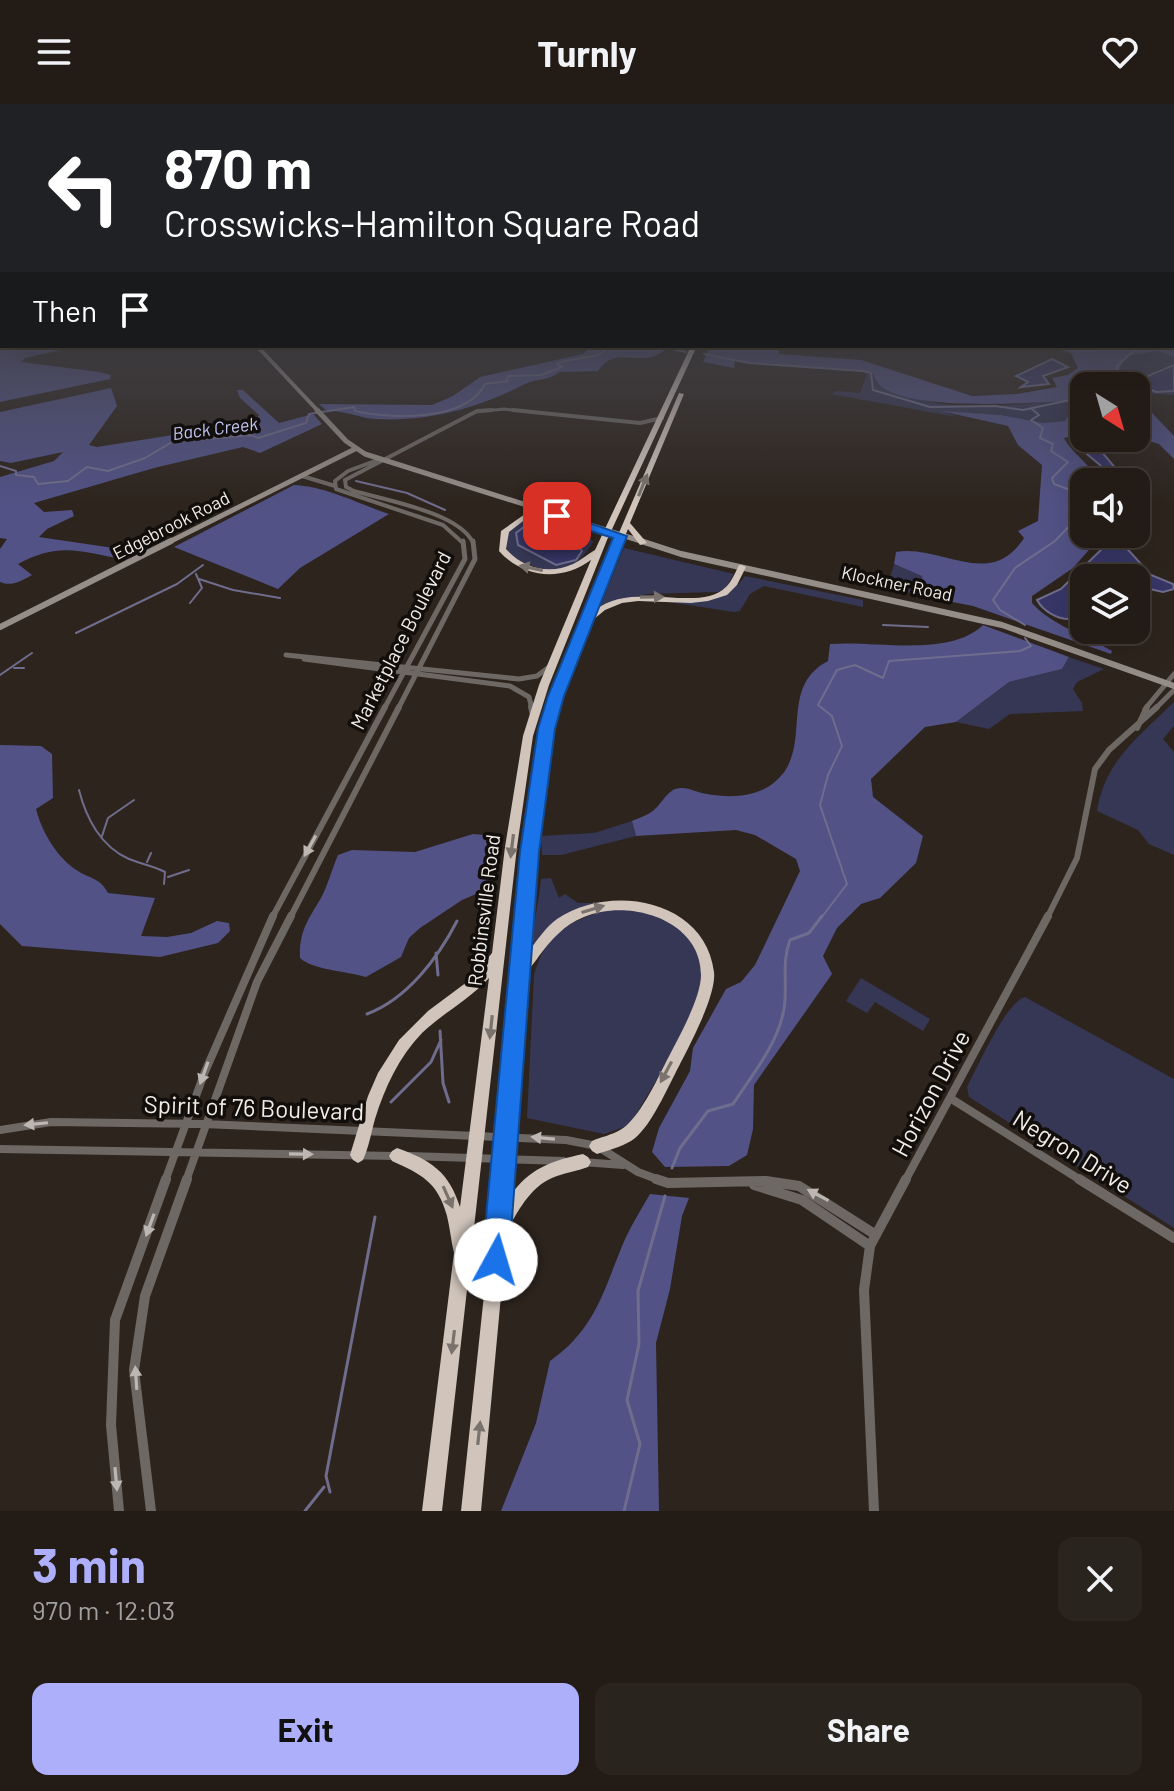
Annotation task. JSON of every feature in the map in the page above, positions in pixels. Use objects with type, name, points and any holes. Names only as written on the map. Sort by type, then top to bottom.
[{"type":"highway","points":[[660,432],[662,418],[682,373]]},
{"type":"highway","name":"Robbinsville Road","points":[[432,1511],[511,847],[533,718],[607,532],[688,373]]},
{"type":"highway","name":"Robbinsville Road","points":[[471,1511],[506,1160],[530,852],[547,729],[583,626],[660,432]]},
{"type":"highway","points":[[567,519],[525,516],[505,531],[502,549],[520,567],[541,572],[578,566],[601,546]]},
{"type":"highway","points":[[626,522],[643,543]]},
{"type":"highway","points":[[583,626],[602,609],[620,601],[653,596],[698,598],[724,592],[742,567]]},
{"type":"highway","points":[[520,971],[546,937],[565,920],[586,910],[615,903],[650,907],[671,917],[691,933],[703,952],[708,983],[703,1003],[644,1113],[629,1134],[597,1146]]},
{"type":"highway","points":[[358,1155],[377,1085],[396,1051],[431,1016],[483,979],[500,949]]},
{"type":"highway","points":[[397,1156],[418,1161],[437,1176],[448,1192],[463,1265]]},
{"type":"highway","points":[[499,1229],[532,1179],[553,1167],[583,1162]]},
{"type":"main road","points":[[282,373],[353,447]]},
{"type":"main road","name":"Edgebrook Road","points":[[0,627],[302,476],[353,447]]},
{"type":"main road","name":"Klockner Road","points":[[353,447],[380,459],[643,543],[988,621],[1080,650],[1172,686]]},
{"type":"main road","points":[[338,457],[365,454]]},
{"type":"street","points":[[302,476],[335,484],[462,416],[488,409],[640,423],[662,418]]},
{"type":"street","points":[[640,423],[660,432]]},
{"type":"street","points":[[335,484],[348,471],[380,459]]},
{"type":"street","name":"Marketplace Boulevard","points":[[151,1511],[134,1370],[145,1296],[257,982],[475,559],[473,540],[454,523],[354,491],[346,487],[345,480]]},
{"type":"street","name":"Marketplace Boulevard","points":[[119,1511],[111,1425],[115,1320],[223,1022],[258,943],[465,559],[463,541],[443,525],[343,494],[335,484]]},
{"type":"street","points":[[406,669],[286,655],[519,679],[537,676],[554,662]]},
{"type":"street","points":[[418,670],[517,688],[529,697],[533,718]]},
{"type":"street","points":[[1172,686],[1174,674]]},
{"type":"street","name":"Horizon Drive","points":[[1137,728],[1145,709],[1172,686]]},
{"type":"street","name":"Horizon Drive","points":[[874,1511],[864,1281],[870,1246],[1078,859],[1094,770],[1106,753],[1137,728],[1172,686]]},
{"type":"street","name":"Negron Drive","points":[[950,1098],[1174,1238]]},
{"type":"street","name":"Spirit of 76 Boulevard","points":[[0,1130],[51,1122],[508,1135]]},
{"type":"street","points":[[508,1135],[597,1146],[627,1165],[668,1183],[750,1184],[782,1181],[815,1193],[876,1235]]},
{"type":"street","name":"Spirit of 76 Boulevard","points":[[0,1149],[476,1157],[627,1165]]},
{"type":"street","points":[[750,1184],[802,1200],[870,1246]]},
{"type":"shaded area","points":[[0,373],[111,375],[110,379],[0,402]]},
{"type":"shaded area","points":[[499,373],[558,373],[489,400],[434,416],[376,419],[327,411],[319,404],[432,405],[453,396],[480,377]]},
{"type":"shaded area","points":[[859,373],[862,373],[865,373],[882,379],[915,397],[937,403],[994,405],[1070,398],[1070,413],[1065,421],[1043,423],[1001,415],[945,412],[957,417],[831,394],[837,391],[860,393],[867,374]]},
{"type":"shaded area","points":[[871,373],[900,373],[972,396],[1017,394],[1057,387],[1052,378],[1070,374],[1068,401],[972,404],[897,395],[882,387]]},
{"type":"shaded area","points":[[1023,373],[1052,373],[1043,376],[1049,384],[1021,387],[1028,382],[1016,376]]},
{"type":"shaded area","points":[[1150,373],[1157,373],[1158,390],[1174,391],[1174,395],[1152,394]]},
{"type":"shaded area","points":[[1174,373],[1174,391],[1150,389],[1150,375]]},
{"type":"shaded area","points":[[111,388],[117,406],[89,445],[97,447],[255,422],[259,415],[240,398],[237,390],[243,390],[279,423],[313,414],[322,424],[260,453],[243,447],[154,468],[34,503],[44,512],[72,510],[74,516],[47,529],[39,537],[134,551],[127,560],[71,550],[46,553],[18,564],[32,575],[12,584],[0,582],[0,549],[7,539],[0,538],[0,477],[54,461],[63,452],[11,463],[0,461],[0,412]]},
{"type":"shaded area","points":[[941,411],[1001,415],[1043,423],[1065,421],[1070,413],[1070,436],[1064,438],[1070,452],[1075,452],[1089,468],[1070,468],[1070,548],[1091,548],[1077,564],[1070,564],[1070,570],[1032,596],[1032,603],[1070,629],[1070,640],[973,606],[932,598],[924,589],[922,576],[894,564],[896,552],[913,551],[980,564],[996,561],[1011,553],[1024,538],[1018,531],[1038,521],[1042,465],[1018,445],[1008,426]]},
{"type":"shaded area","points":[[1150,411],[1174,436],[1174,459],[1159,444],[1150,441]]},
{"type":"shaded area","points":[[1085,452],[1102,452],[1115,468],[1101,468]]},
{"type":"shaded area","points":[[294,485],[330,492],[389,514],[300,568],[278,589],[174,547]]},
{"type":"shaded area","points":[[526,518],[589,536],[593,542],[575,563],[566,568],[556,570],[533,566],[509,555],[505,543],[508,530]]},
{"type":"shaded area","points":[[543,525],[574,541],[582,551],[576,560],[556,565],[518,545],[516,533],[524,527]]},
{"type":"shaded area","points":[[624,548],[734,574],[726,588],[717,592],[647,594],[600,607]]},
{"type":"shaded area","points":[[1103,548],[1126,548],[1141,564],[1087,564]]},
{"type":"shaded area","points":[[894,564],[923,576],[924,589],[932,598],[887,588]]},
{"type":"shaded area","points":[[1150,574],[1173,584],[1174,589],[1163,592],[1150,589]]},
{"type":"shaded area","points":[[745,576],[863,600],[863,607],[764,586],[750,594],[740,611],[734,612],[656,600],[717,597],[737,586]]},
{"type":"shaded area","points":[[1070,580],[1069,619],[1055,616],[1037,600],[1061,589]]},
{"type":"shaded area","points":[[983,625],[1069,657],[1062,669],[1009,682],[956,722],[925,727],[871,779],[873,797],[923,836],[916,863],[880,898],[861,904],[837,928],[823,956],[832,974],[754,1085],[753,1129],[747,1155],[729,1166],[665,1167],[652,1152],[659,1128],[690,1071],[693,1048],[726,989],[741,982],[755,965],[800,871],[796,859],[755,835],[736,830],[636,836],[632,821],[652,812],[677,788],[734,796],[753,793],[777,780],[788,766],[793,751],[804,686],[813,672],[828,661],[830,644],[932,644],[969,635]]},
{"type":"shaded area","points":[[1082,644],[1099,644],[1112,651],[1111,654]]},
{"type":"shaded area","points":[[1069,657],[1104,669],[1077,682],[1073,689],[1082,703],[1083,711],[1010,714],[989,729],[956,722],[1009,682],[1062,669]]},
{"type":"shaded area","points":[[1174,702],[1174,726],[1163,739],[1174,752],[1174,855],[1149,844],[1138,830],[1097,811],[1107,777],[1125,750]]},
{"type":"shaded area","points":[[0,745],[41,746],[52,754],[53,798],[36,809],[42,827],[63,859],[98,882],[108,893],[155,898],[141,936],[167,937],[191,933],[217,921],[229,923],[230,931],[218,943],[160,957],[22,946],[0,924]]},
{"type":"shaded area","points":[[632,821],[636,836],[561,855],[542,855],[541,836],[594,833]]},
{"type":"shaded area","points":[[473,834],[495,836],[490,856],[490,888],[462,900],[420,928],[409,938],[401,957],[366,977],[321,968],[300,958],[305,926],[323,893],[338,855],[352,850],[415,852]]},
{"type":"shaded area","points":[[551,878],[559,898],[565,894],[578,903],[596,903],[579,909],[535,943],[532,942],[541,879]]},
{"type":"shaded area","points":[[611,908],[631,909],[660,917],[688,938],[698,954],[703,972],[701,992],[694,1010],[630,1125],[604,1134],[527,1118],[534,975],[539,960],[545,948],[562,930]]},
{"type":"shaded area","points":[[861,978],[930,1019],[923,1031],[875,1002],[867,1013],[846,1001]]},
{"type":"shaded area","points":[[1025,997],[1174,1079],[1174,1228],[969,1097],[967,1087],[993,1037],[1009,1010]]},
{"type":"shaded area","points":[[650,1194],[689,1198],[682,1216],[670,1289],[656,1343],[659,1511],[501,1511],[536,1423],[550,1361],[579,1334],[598,1305],[626,1237]]},
{"type":"waterway","name":"Back Creek","points":[[0,466],[16,471],[16,475],[34,477],[38,484],[68,481],[87,467],[108,471],[145,458],[172,442],[251,435],[258,438],[306,423],[309,414],[354,407],[355,411],[387,416],[426,415],[462,405],[485,384],[507,381],[508,376],[547,373]]},
{"type":"waterway","name":"Back Creek","points":[[870,373],[873,390],[930,407],[995,406],[1023,410],[1070,400]]},
{"type":"waterway","points":[[1025,625],[1000,610],[993,600],[1015,568],[1055,541],[1076,519],[1069,495],[1073,491],[1054,484],[1052,478],[1068,462],[1051,451],[1053,444],[1040,438],[1043,428],[1031,420],[1039,415],[1032,409]]},
{"type":"waterway","points":[[356,481],[407,493],[445,510]]},
{"type":"waterway","points":[[76,633],[177,584],[203,565]]},
{"type":"waterway","points":[[190,603],[202,588],[196,574]]},
{"type":"waterway","points":[[199,579],[233,590],[280,598]]},
{"type":"waterway","points":[[883,625],[928,627]]},
{"type":"waterway","points":[[821,918],[847,884],[820,805],[828,775],[842,746],[832,716],[818,705],[837,670],[855,665],[883,678],[889,661],[1020,651],[1031,646],[1025,638]]},
{"type":"waterway","points":[[0,675],[32,653]]},
{"type":"waterway","points":[[14,668],[24,668]]},
{"type":"waterway","points":[[79,790],[91,821],[110,847],[129,859],[165,872],[164,884]]},
{"type":"waterway","points":[[102,836],[108,818],[134,800]]},
{"type":"waterway","points":[[147,862],[151,853]]},
{"type":"waterway","points":[[168,877],[189,870]]},
{"type":"waterway","points":[[672,1168],[680,1148],[708,1111],[733,1104],[763,1059],[776,1035],[784,1009],[786,958],[790,940],[809,933],[822,916]]},
{"type":"waterway","points":[[436,956],[457,921]]},
{"type":"waterway","points":[[367,1014],[408,988],[436,956]]},
{"type":"waterway","points":[[436,956],[438,975]]},
{"type":"waterway","points":[[440,1031],[441,1041]]},
{"type":"waterway","points":[[391,1102],[431,1062],[441,1041]]},
{"type":"waterway","points":[[441,1041],[443,1083],[449,1102]]},
{"type":"waterway","points":[[624,1511],[640,1444],[627,1400],[639,1344],[638,1291],[665,1196]]},
{"type":"waterway","points":[[330,1492],[326,1476],[375,1217]]},
{"type":"waterway","points":[[305,1511],[324,1487]]},
{"type":"route","points":[[496,1260],[530,852],[547,729],[556,696],[620,536],[557,516]]}]
